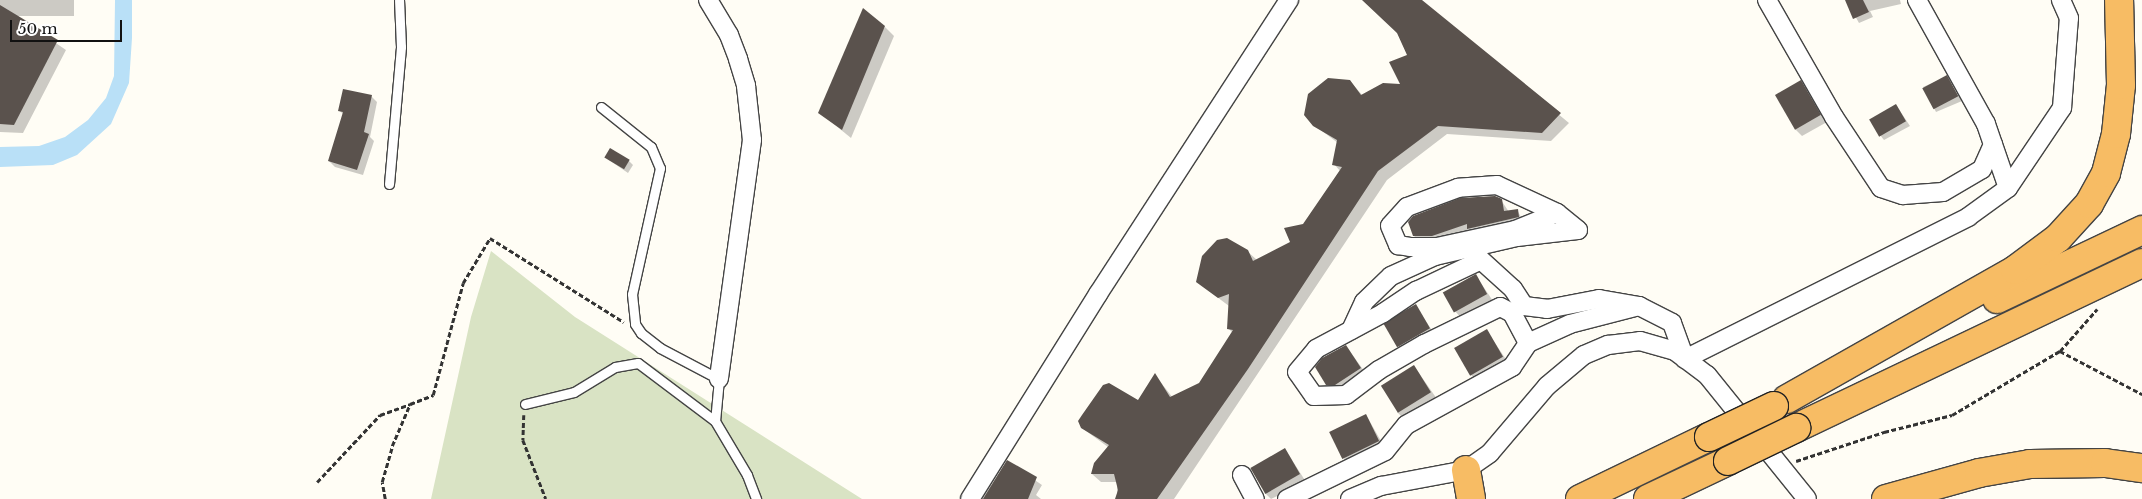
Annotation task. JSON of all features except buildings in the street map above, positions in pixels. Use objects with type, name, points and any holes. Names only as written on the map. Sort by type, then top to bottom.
[{"type":"highway","points":[[1780,402],[2015,270],[2058,238],[2089,204],[2106,173],[2116,134],[2121,85],[2119,0]]},
{"type":"highway","points":[[1580,499],[2142,230]]},
{"type":"highway","points":[[1648,499],[2142,263]]},
{"type":"highway","points":[[1886,499],[1979,473],[2030,464],[2105,463],[2142,468]]},
{"type":"highway","points":[[1466,470],[1471,499]]},
{"type":"street","points":[[708,0],[729,34],[738,59],[746,86],[752,140],[719,379]]},
{"type":"street","points":[[970,499],[1098,294],[1289,0]]},
{"type":"street","points":[[1767,0],[1834,117],[1881,188],[1903,195],[1943,192],[1982,170],[1993,144]]},
{"type":"street","points":[[1917,0],[1986,124],[2008,188]]},
{"type":"street","points":[[1685,359],[1968,218],[2008,188],[2062,108],[2069,18],[2061,0]]},
{"type":"street","points":[[1351,330],[1364,302],[1391,276],[1444,254],[1517,237],[1578,230],[1557,213],[1497,185],[1458,188],[1407,207],[1390,226],[1398,245],[1437,247],[1515,230],[1557,213]]},
{"type":"street","points":[[1528,343],[1512,313],[1500,307],[1424,344],[1379,370],[1346,395],[1314,396],[1297,372],[1316,349],[1416,291],[1481,260],[1513,289],[1524,306],[1546,309],[1599,299],[1639,306],[1672,323],[1685,359]]},
{"type":"street","points":[[1287,499],[1385,451],[1406,425],[1512,367],[1528,343],[1570,324],[1639,306]]},
{"type":"street","points":[[1350,499],[1381,486],[1466,470],[1490,453],[1547,386],[1584,355],[1608,344],[1640,341],[1675,351],[1707,375],[1807,499]]},
{"type":"street","points":[[1242,475],[1254,499]]},
{"type":"lane","points":[[389,184],[401,47],[399,0]]},
{"type":"lane","points":[[601,107],[651,147],[660,168],[632,294],[632,314],[641,333],[682,362],[719,379],[715,421]]},
{"type":"lane","points":[[525,404],[574,392],[614,367],[638,363],[715,421],[747,476],[756,499]]},
{"type":"path","points":[[317,482],[380,415],[433,395],[463,282],[490,238],[641,333]]},
{"type":"path","points":[[1781,467],[1820,451],[1952,415],[2060,351],[2098,307]]},
{"type":"path","points":[[2060,351],[2142,394]]},
{"type":"path","points":[[386,499],[382,482],[392,446],[410,404]]},
{"type":"path","points":[[525,404],[523,440],[546,499]]},
{"type":"green space","points":[[491,251],[575,317],[862,499],[431,499],[471,317]]},
{"type":"water","points":[[115,0],[132,0],[132,38],[129,83],[111,124],[77,155],[53,165],[0,167],[0,147],[39,146],[65,137],[88,120],[106,98],[114,76]]}]
